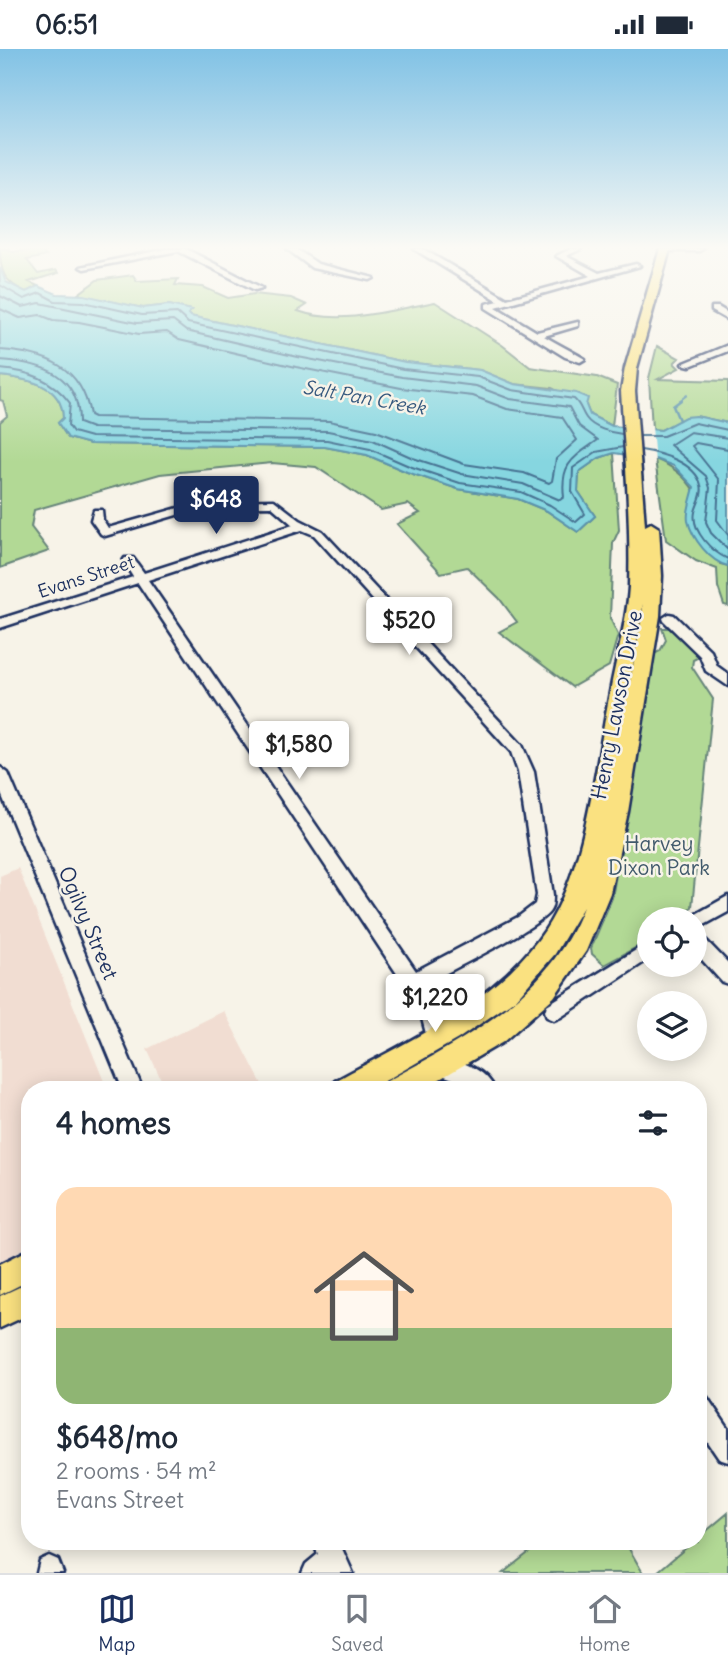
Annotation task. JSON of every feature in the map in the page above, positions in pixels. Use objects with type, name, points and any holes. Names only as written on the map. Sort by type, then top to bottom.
[{"type":"main road","name":"Henry Lawson Drive","points":[[360,1081],[463,1023],[507,991],[535,963],[558,931],[575,899],[586,864],[654,586],[644,532],[631,368],[647,320]]},
{"type":"main road","name":"Henry Lawson Drive","points":[[412,1081],[488,1037],[532,1002],[557,975],[585,932],[605,873],[635,660]]},
{"type":"main road","points":[[0,1280],[21,1269]]},
{"type":"main road","points":[[0,1313],[21,1302]]},
{"type":"street","points":[[512,320],[568,355],[580,359]]},
{"type":"street","points":[[537,335],[575,324]]},
{"type":"street","points":[[687,364],[728,348]]},
{"type":"street","points":[[98,512],[97,520],[105,532],[203,504],[266,501],[278,505],[302,526],[318,533],[510,741],[524,764],[545,895],[543,908],[524,922],[412,982]]},
{"type":"street","name":"Evans Street","points":[[0,624],[302,526]]},
{"type":"street","points":[[129,561],[412,982],[428,1004],[445,1017],[463,1023]]},
{"type":"street","points":[[669,618],[706,654],[711,668],[728,681]]},
{"type":"street","name":"Ogilvy Street","points":[[0,773],[7,809],[129,1081]]},
{"type":"street","points":[[707,916],[728,903]]},
{"type":"street","points":[[707,953],[728,976]]},
{"type":"street","points":[[554,1011],[637,958]]},
{"type":"street","points":[[428,1004],[436,1039]]},
{"type":"street","points":[[440,1065],[468,1074],[475,1081]]},
{"type":"street","points":[[707,1419],[728,1450]]},
{"type":"shaded area","points":[[18,868],[104,1081],[21,1081],[21,1250],[0,1262],[0,876]]},
{"type":"shaded area","points":[[224,1011],[260,1081],[162,1081],[147,1049]]},
{"type":"green space","points":[[209,320],[463,320],[530,367],[597,377],[617,385],[612,426],[590,415],[586,405],[552,388],[514,384],[480,370],[405,362]]},
{"type":"green space","points":[[657,346],[679,358],[674,363],[679,368],[658,379],[728,381],[728,423],[696,416],[661,430],[652,429],[649,378]]},
{"type":"green space","points":[[0,376],[42,385],[50,391],[61,407],[63,418],[58,423],[68,438],[90,444],[325,447],[367,455],[458,489],[518,499],[547,511],[578,532],[595,516],[578,491],[579,472],[599,458],[614,453],[619,530],[613,543],[610,618],[618,635],[609,666],[572,687],[499,632],[517,622],[499,598],[467,567],[441,573],[397,524],[420,513],[408,504],[381,510],[316,467],[272,463],[160,474],[34,510],[31,527],[49,551],[0,568],[0,422],[7,416],[3,401],[0,400]]},
{"type":"green space","points":[[655,459],[683,477],[700,502],[720,564],[728,566],[728,606],[724,605],[718,587],[717,569],[696,561],[666,540]]},
{"type":"green space","name":"Harvey Dixon Park","points":[[662,628],[672,628],[701,656],[693,660],[692,667],[713,699],[692,907],[637,907],[637,947],[604,965],[592,954],[591,948],[612,898],[654,654],[660,651],[666,640]]},
{"type":"green space","points":[[728,1513],[728,1573],[656,1573],[683,1550],[707,1550],[707,1530]]},
{"type":"green space","points":[[532,1550],[630,1550],[643,1573],[503,1573]]},
{"type":"water","name":"Salt Pan Creek","points":[[0,320],[209,320],[405,362],[480,370],[514,384],[576,393],[588,398],[586,405],[590,415],[612,426],[661,430],[685,417],[696,416],[728,423],[728,566],[708,554],[690,528],[688,513],[694,487],[674,466],[655,459],[614,453],[599,458],[579,472],[578,491],[595,516],[578,532],[547,511],[518,499],[458,489],[367,455],[325,447],[90,444],[68,438],[58,423],[63,418],[61,407],[50,391],[32,382],[0,376]]},
{"type":"pier","points":[[622,424],[652,426],[655,463],[624,458]]},
{"type":"waterway","points":[[679,401],[687,395]]},
{"type":"waterway","points":[[679,420],[673,406],[681,400]]}]
